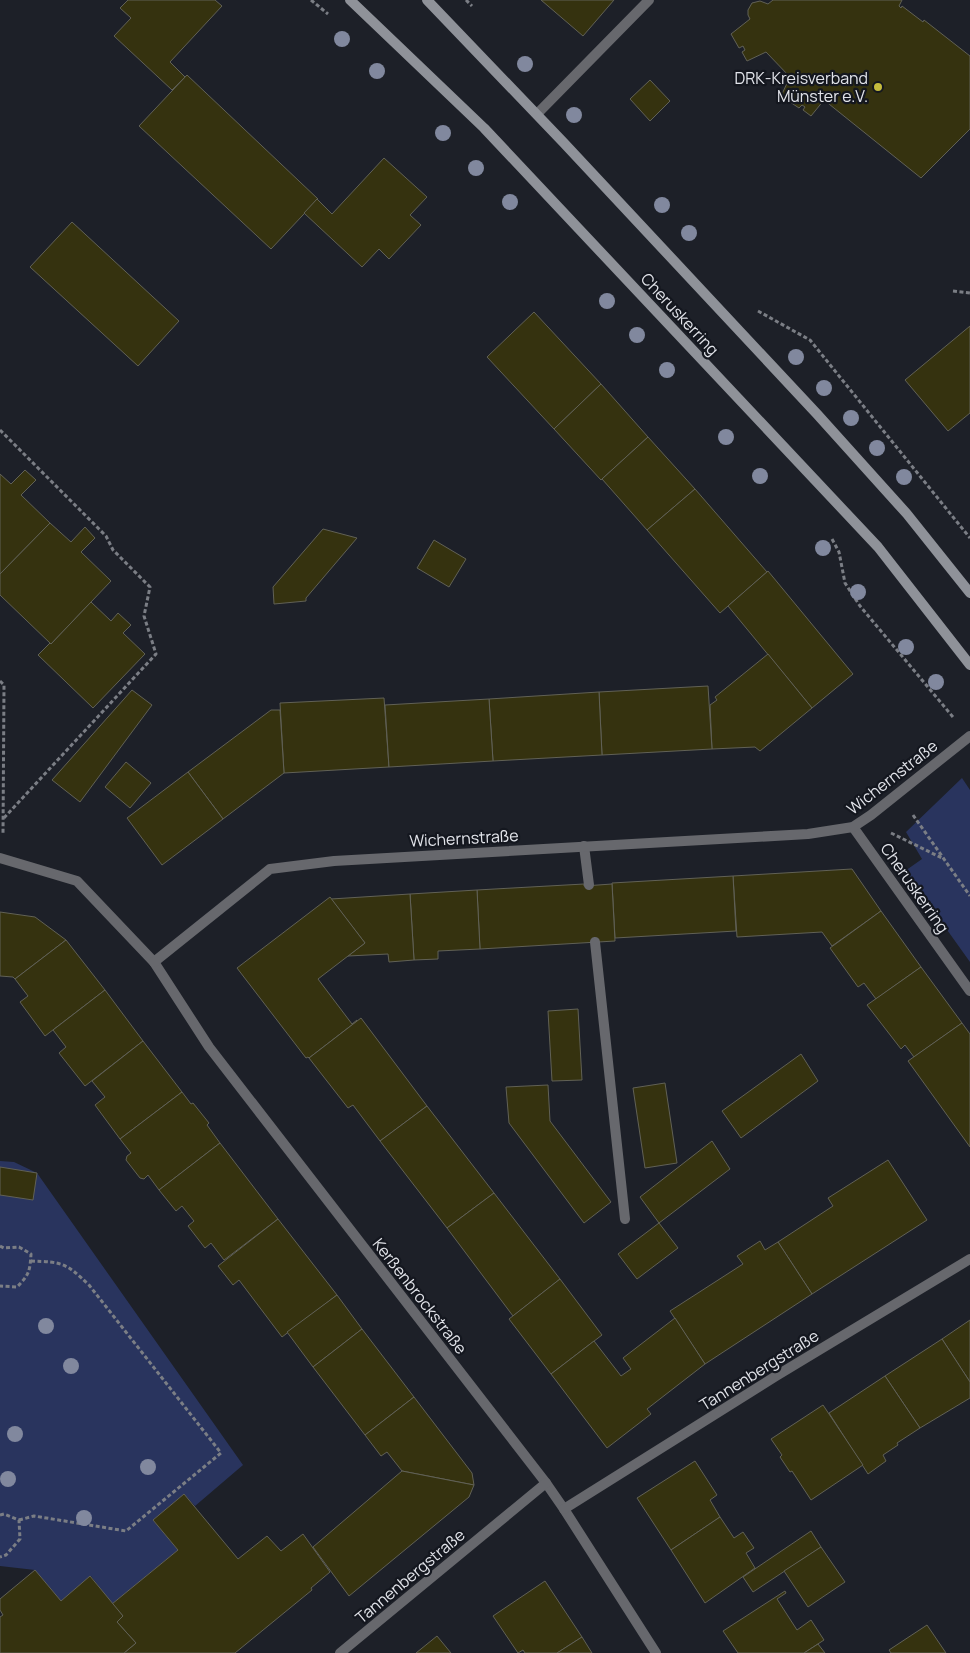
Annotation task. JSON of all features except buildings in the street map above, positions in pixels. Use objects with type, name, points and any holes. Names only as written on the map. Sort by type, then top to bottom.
[{"type":"main road","name":"Cheruskerring","points":[[350,0],[484,128],[871,539],[970,665]]},
{"type":"main road","name":"Cheruskerring","points":[[427,0],[537,114],[817,414],[907,514],[970,593]]},
{"type":"street","points":[[537,114],[649,0]]},
{"type":"street","name":"Wichernstraße","points":[[154,962],[270,869],[334,861],[808,834],[853,827],[970,736]]},
{"type":"street","name":"Cheruskerring","points":[[853,827],[970,991]]},
{"type":"street","points":[[584,846],[589,886]]},
{"type":"street","points":[[1,858],[77,881],[154,962]]},
{"type":"street","points":[[595,942],[625,1219]]},
{"type":"street","name":"Kerßenbrockstraße","points":[[154,962],[209,1047],[546,1483],[656,1653]]},
{"type":"street","name":"Tannenbergstraße","points":[[564,1509],[776,1376],[970,1259]]},
{"type":"street","name":"Tannenbergstraße","points":[[340,1653],[546,1483]]},
{"type":"path","points":[[311,0],[333,19]]},
{"type":"path","points":[[466,0],[472,7]]},
{"type":"path","points":[[954,291],[970,293]]},
{"type":"path","points":[[750,307],[810,340],[970,538]]},
{"type":"path","points":[[0,430],[106,536],[113,550],[150,587],[144,616],[156,654],[3,819]]},
{"type":"path","points":[[830,536],[839,552],[845,583],[860,606],[970,736]]},
{"type":"path","points":[[0,681],[4,685],[1,858]]},
{"type":"path","points":[[898,793],[970,896]]},
{"type":"path","points":[[863,820],[944,859]]},
{"type":"path","points":[[0,1246],[4,1248],[19,1247],[31,1254],[30,1270],[26,1278],[16,1287],[0,1286]]},
{"type":"path","points":[[0,1514],[19,1520],[34,1516],[126,1531],[221,1453],[89,1285],[71,1268],[55,1262],[30,1261]]},
{"type":"path","points":[[0,1557],[6,1555],[20,1539],[19,1520]]},
{"type":"shaded area","points":[[962,778],[970,790],[970,962],[905,871],[922,859],[906,832]]},
{"type":"shaded area","points":[[0,1161],[14,1162],[37,1173],[243,1465],[195,1506],[184,1494],[153,1520],[178,1550],[112,1604],[91,1576],[61,1601],[35,1570],[0,1566]]},
{"type":"place","name":"DRK-Kreisverband Münster e.V.","points":[[878,87]]}]
